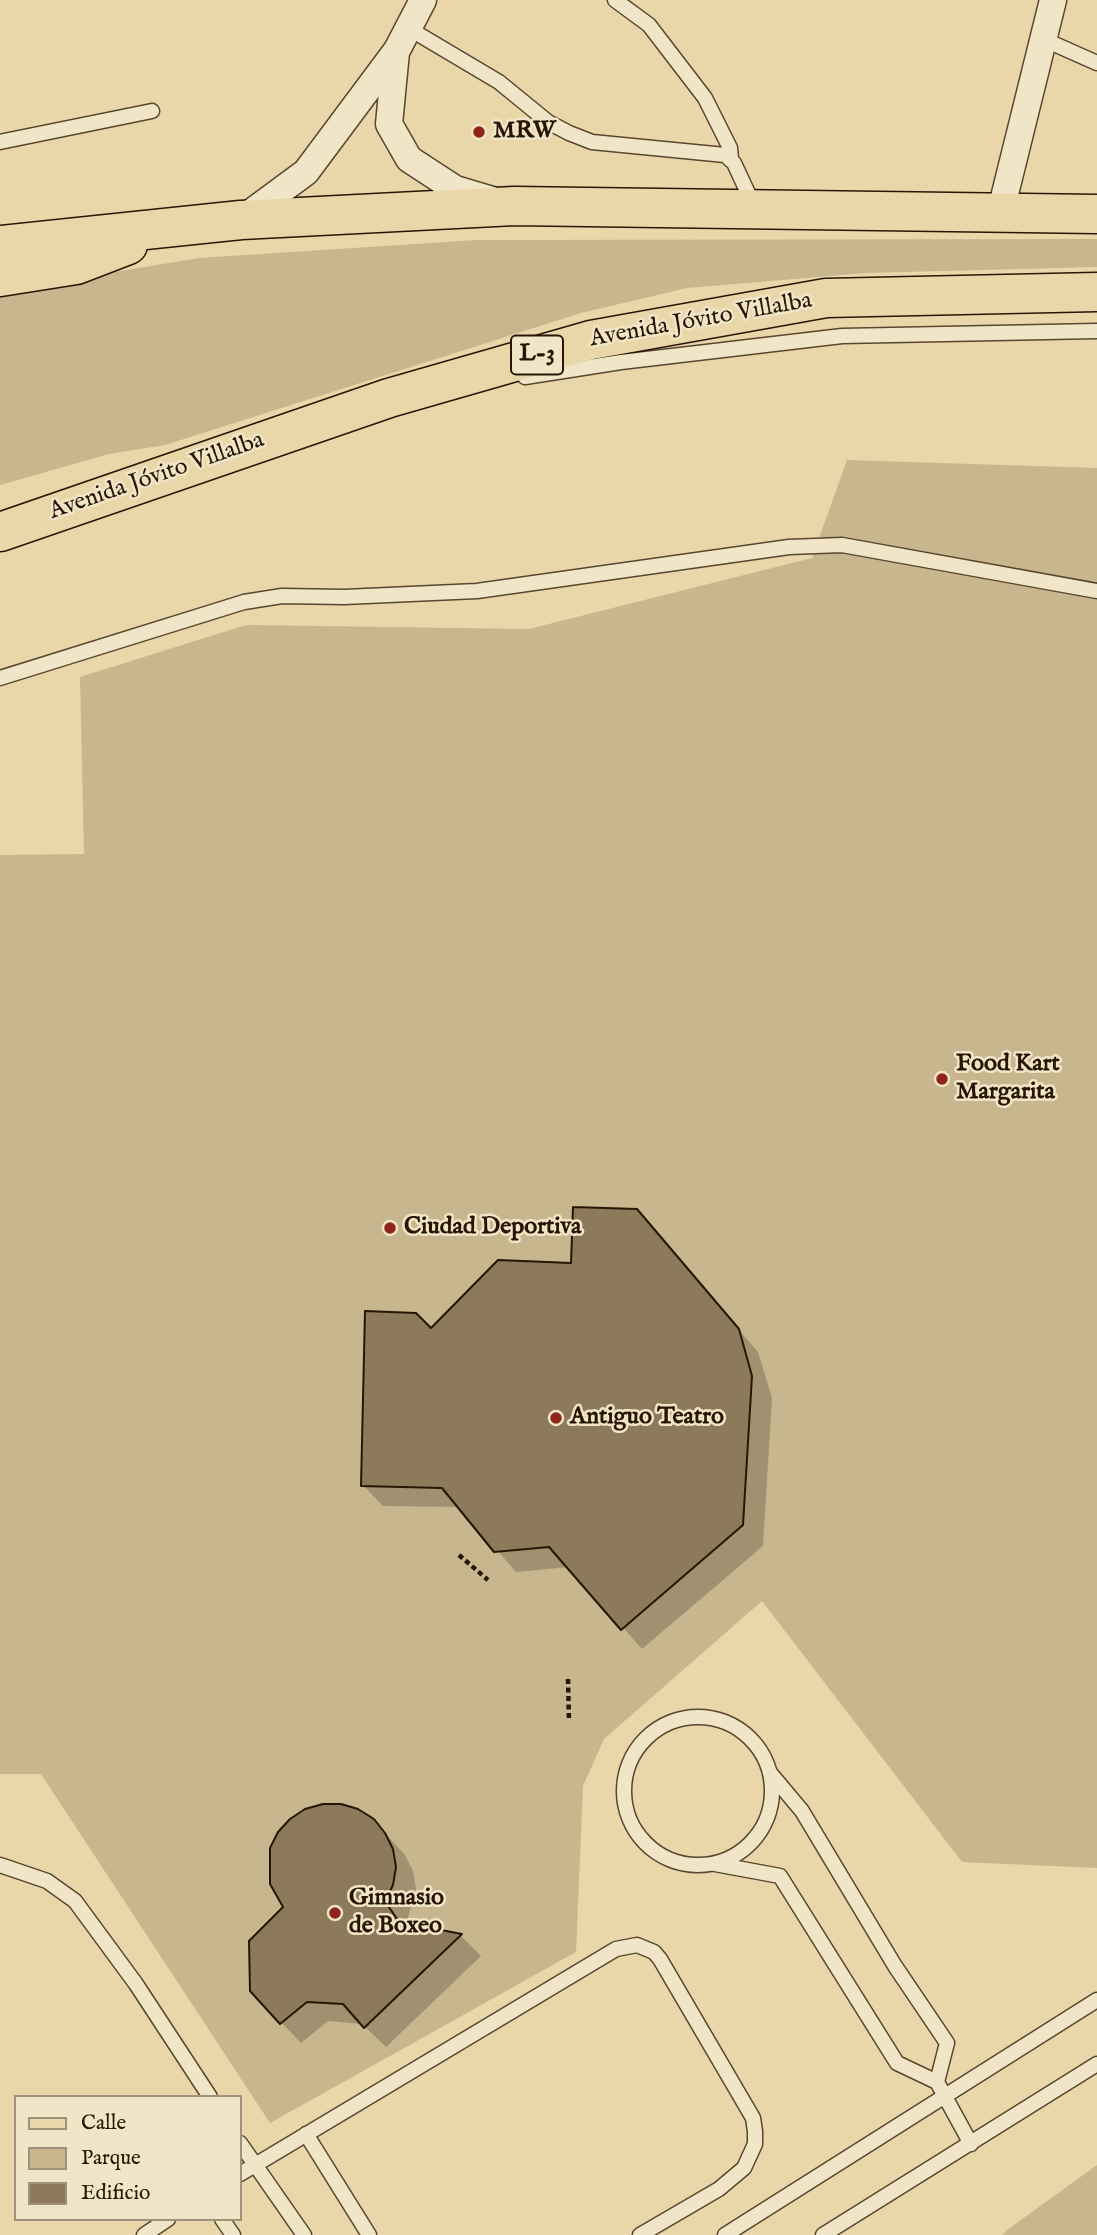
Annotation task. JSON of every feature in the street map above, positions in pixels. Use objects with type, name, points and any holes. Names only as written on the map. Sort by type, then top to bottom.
[{"type":"main road","points":[[7,236],[95,234],[172,229],[241,220],[514,206],[1097,215]]},
{"type":"main road","points":[[0,277],[76,265],[172,229]]},
{"type":"main road","name":"Avenida Jóvito Villalba","points":[[0,532],[389,398],[591,340],[826,298],[1097,292]]},
{"type":"main road","points":[[0,509],[111,472],[207,459]]},
{"type":"street","points":[[241,220],[306,172],[402,39],[423,0]]},
{"type":"street","points":[[1000,214],[1053,0]]},
{"type":"street","points":[[402,39],[389,124],[409,159],[455,189],[514,206]]},
{"type":"lane","points":[[615,0],[649,25],[705,98],[730,148],[731,159],[757,210]]},
{"type":"lane","points":[[402,39],[499,82],[548,121],[592,142],[725,155],[731,159]]},
{"type":"lane","points":[[1042,39],[1097,63],[1097,46]]},
{"type":"lane","points":[[0,142],[152,111]]},
{"type":"lane","points":[[389,398],[621,362],[842,337],[1097,331]]},
{"type":"lane","points":[[0,678],[244,602],[282,596],[477,592],[789,547],[842,545],[1097,591]]},
{"type":"lane","points":[[937,2082],[897,2063],[780,1876],[715,1864],[686,1865],[659,1855],[636,1835],[625,1809],[623,1780],[633,1752],[653,1731],[680,1719],[709,1718],[737,1728],[758,1747],[771,1774],[802,1811],[895,1966],[947,2043],[937,2082],[971,2144]]},
{"type":"lane","points":[[715,1864],[742,1852],[762,1831],[772,1803],[771,1774]]},
{"type":"lane","points":[[0,1865],[47,1881],[75,1901],[136,1984],[209,2095]]},
{"type":"lane","points":[[242,2173],[616,1949],[637,1945],[646,1948],[660,1959],[753,2118],[755,2131],[755,2144],[744,2168],[719,2189],[640,2235]]},
{"type":"lane","points":[[725,2235],[1097,2000]]},
{"type":"lane","points":[[823,2235],[1097,2064]]},
{"type":"lane","points":[[306,2134],[369,2235]]},
{"type":"lane","points":[[242,2146],[304,2235]]},
{"type":"lane","points":[[144,2235],[165,2221]]},
{"type":"path","points":[[459,1555],[488,1580]]},
{"type":"path","points":[[568,1679],[569,1721]]},
{"type":"green space","points":[[1097,239],[1097,267],[865,273],[687,288],[581,313],[165,445],[109,454],[0,485],[0,291],[199,258],[477,240]]},
{"type":"green space","name":"Ciudad Deportiva","points":[[847,460],[1097,468],[1097,1868],[962,1862],[762,1601],[604,1739],[583,1786],[576,1952],[270,2123],[41,1774],[0,1774],[0,855],[84,854],[80,677],[246,625],[529,629],[812,558]]},
{"type":"green space","points":[[1097,2165],[1097,2235],[1002,2235],[1007,2230]]},
{"type":"building","name":"Antiguo Teatro","points":[[573,1207],[637,1209],[739,1329],[752,1376],[743,1525],[621,1630],[549,1547],[494,1552],[442,1488],[361,1486],[365,1311],[416,1313],[431,1328],[498,1260],[571,1263]]},
{"type":"building","name":"Gimnasio de Boxeo","points":[[323,1804],[341,1804],[358,1809],[374,1819],[385,1833],[393,1849],[396,1867],[393,1885],[385,1901],[399,1922],[462,1934],[364,2028],[343,2004],[307,2002],[280,2024],[250,1991],[249,1941],[283,1907],[270,1884],[270,1848],[278,1832],[290,1819],[305,1809]]},
{"type":"place","name":"MRW","points":[[479,132]]},
{"type":"place","name":"Food Kart Margarita","points":[[942,1079]]},
{"type":"place","name":"Ciudad Deportiva","points":[[390,1228]]},
{"type":"place","name":"Antiguo Teatro","points":[[556,1418]]},
{"type":"place","name":"Gimnasio de Boxeo","points":[[335,1913]]}]
